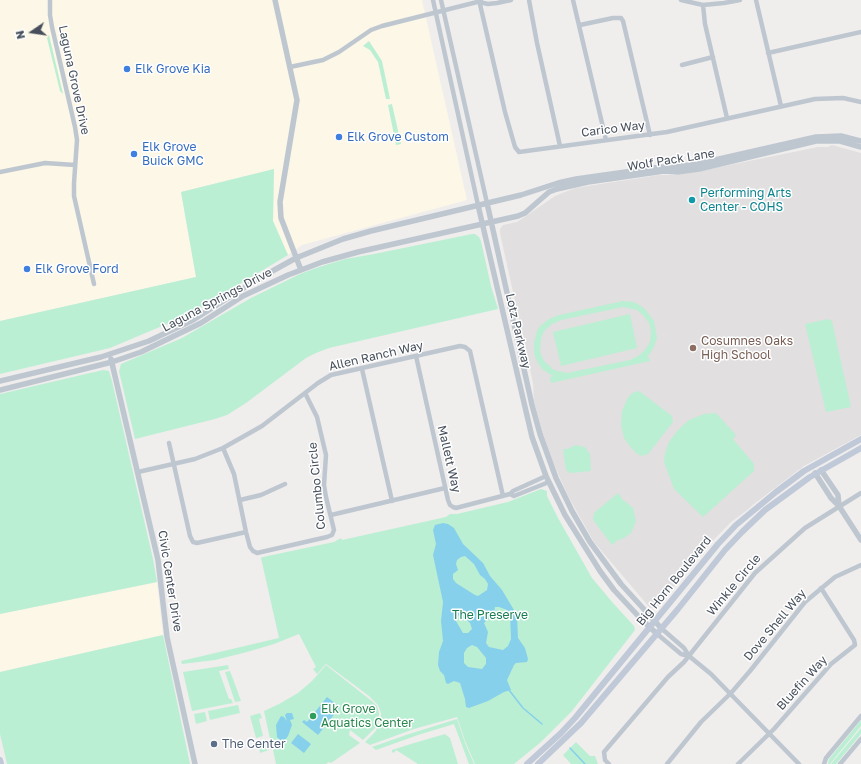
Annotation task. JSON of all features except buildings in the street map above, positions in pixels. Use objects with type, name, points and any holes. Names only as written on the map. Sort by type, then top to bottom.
[{"type":"main road","name":"Big Horn Boulevard","points":[[528,764],[561,734],[575,718],[718,544],[736,525],[804,471],[861,439]]},
{"type":"main road","name":"Big Horn Boulevard","points":[[538,764],[581,723],[725,550],[742,532],[781,498],[815,474],[861,448]]},
{"type":"main road","points":[[0,760],[1,764]]},
{"type":"street","name":"Laguna Grove Drive","points":[[50,0],[52,27],[75,127],[76,148],[74,198],[94,284]]},
{"type":"street","points":[[275,0],[297,100],[280,202],[281,218],[301,270]]},
{"type":"street","name":"Lotz Parkway","points":[[433,0],[482,224],[532,437],[546,476],[565,515],[600,571],[614,590],[650,628],[659,631]]},
{"type":"street","name":"Lotz Parkway","points":[[441,0],[540,434],[556,478],[572,511],[590,542],[621,584],[655,622],[659,631]]},
{"type":"street","points":[[290,67],[323,60],[339,52],[371,30],[382,26],[480,1],[488,4],[511,0]]},
{"type":"street","points":[[529,0],[560,146]]},
{"type":"street","points":[[573,0],[606,140]]},
{"type":"street","points":[[681,0],[703,4],[724,3],[740,0]]},
{"type":"street","points":[[756,0],[781,106]]},
{"type":"street","name":"Carico Way","points":[[480,1],[505,112],[516,150],[519,152],[667,132],[781,106],[826,98],[843,98],[861,102]]},
{"type":"street","points":[[703,4],[704,18],[712,57],[727,118]]},
{"type":"street","points":[[580,25],[613,18],[621,18],[623,21],[650,134]]},
{"type":"street","points":[[768,53],[861,32]]},
{"type":"street","points":[[682,65],[712,57]]},
{"type":"street","name":"Wolf Pack Lane","points":[[487,203],[576,179],[661,167],[697,164],[810,138],[841,136],[861,142]]},
{"type":"street","name":"Wolf Pack Lane","points":[[492,222],[521,215],[552,191],[577,184],[664,171],[678,172],[699,169],[816,141],[840,141],[861,147]]},
{"type":"street","points":[[0,172],[45,163],[75,165]]},
{"type":"street","name":"Laguna Springs Drive","points":[[0,381],[110,354],[149,341],[193,320],[258,279],[296,258],[355,235],[487,203]]},
{"type":"street","name":"Laguna Springs Drive","points":[[0,390],[112,362],[141,352],[201,323],[243,296],[322,262],[358,252],[492,222]]},
{"type":"street","name":"Allen Ranch Way","points":[[138,472],[195,459],[223,448],[262,426],[304,393],[331,375],[460,346],[465,347],[470,351],[503,496]]},
{"type":"street","name":"Civic Center Drive","points":[[110,354],[158,560],[168,637],[195,764]]},
{"type":"street","name":"Mallett Way","points":[[416,356],[445,488],[448,500],[453,507],[510,494],[513,491],[546,476]]},
{"type":"street","points":[[362,369],[392,501]]},
{"type":"street","name":"Columbo Circle","points":[[223,448],[234,474],[246,532],[253,552],[257,553],[332,535],[334,530],[324,485],[326,466],[324,449],[317,417],[304,393]]},
{"type":"street","points":[[169,443],[190,536],[193,542],[197,543],[246,532]]},
{"type":"street","points":[[821,470],[838,495],[839,506]]},
{"type":"street","points":[[815,474],[831,498],[839,506],[861,540]]},
{"type":"street","name":"Mallett Way","points":[[510,494],[514,496],[549,482]]},
{"type":"street","points":[[240,500],[261,495],[285,484]]},
{"type":"street","points":[[331,515],[445,488]]},
{"type":"street","name":"Winkle Circle","points":[[609,764],[604,760],[604,752],[689,656],[740,591],[764,564],[796,534],[861,493]]},
{"type":"street","name":"Dove Shell Way","points":[[667,764],[701,722],[731,693],[750,671],[805,602],[835,577],[861,565]]},
{"type":"street","name":"Bluefin Way","points":[[770,734],[831,664],[855,645],[854,640],[821,588]]},
{"type":"street","points":[[659,631],[681,654],[689,656],[711,674],[799,764]]},
{"type":"street","points":[[824,764],[826,758],[861,716]]},
{"type":"street","points":[[738,764],[770,734]]},
{"type":"street","points":[[840,764],[861,739]]},
{"type":"shaded area","points":[[0,0],[422,0],[467,200],[302,245],[288,255],[273,221],[274,169],[181,192],[196,277],[0,321]]},
{"type":"shaded area","name":"Cosumnes Oaks High School","points":[[832,145],[861,153],[861,435],[804,466],[731,522],[701,553],[659,606],[650,608],[594,542],[568,496],[552,460],[534,401],[533,383],[500,229],[503,225],[517,222],[555,196],[575,188],[659,175],[685,174]]},
{"type":"shaded area","points":[[157,582],[163,635],[0,672],[0,614]]},
{"type":"green space","points":[[49,35],[63,94],[60,91],[47,38]]},
{"type":"green space","points":[[369,41],[382,61],[390,99],[386,99],[378,62],[370,50],[363,46]]},
{"type":"green space","points":[[392,104],[401,144],[396,145],[388,105]]},
{"type":"green space","points":[[274,169],[273,221],[288,255],[188,315],[110,348],[0,374],[0,321],[196,277],[181,192]]},
{"type":"green space","points":[[472,234],[479,237],[481,241],[491,286],[498,309],[329,348],[306,358],[246,403],[227,415],[135,439],[119,371],[121,364],[182,338],[251,298],[300,274],[316,268],[345,259]]},
{"type":"green space","points":[[623,301],[634,302],[644,308],[654,321],[657,338],[653,349],[648,356],[650,361],[551,383],[550,377],[553,376],[542,369],[536,359],[534,354],[534,342],[540,326],[549,319],[559,315]],"holes":[[[623,307],[637,310],[649,323],[651,332],[650,342],[645,350],[638,356],[630,360],[567,373],[554,370],[544,361],[540,352],[541,338],[545,330],[552,324],[561,320]]]},
{"type":"green space","points":[[630,314],[637,348],[561,366],[553,332]]},
{"type":"green space","points":[[828,319],[832,321],[851,407],[826,412],[805,324]]},
{"type":"green space","points":[[103,370],[109,371],[112,381],[157,582],[0,614],[0,394]]},
{"type":"green space","points":[[639,391],[672,416],[673,422],[648,454],[641,456],[636,453],[624,438],[621,425],[622,411],[627,399],[632,393]]},
{"type":"green space","points":[[716,413],[736,435],[733,439],[754,464],[754,471],[703,517],[674,489],[664,462],[665,453],[669,442],[678,430],[689,420],[704,414]]},
{"type":"green space","points":[[575,445],[585,447],[590,454],[591,471],[570,473],[566,470],[563,449],[568,449]]},
{"type":"green space","name":"The Preserve","points":[[541,489],[547,491],[547,496],[558,518],[592,578],[634,626],[635,630],[572,711],[541,742],[514,764],[475,764],[457,717],[414,729],[370,745],[365,742],[375,732],[381,721],[381,713],[378,705],[369,696],[326,664],[317,674],[313,669],[316,667],[299,634],[274,644],[247,652],[215,660],[182,664],[181,661],[279,638],[261,558],[263,557],[334,542],[341,538],[342,540],[446,517],[450,514],[457,514],[508,502]]},
{"type":"green space","points":[[618,493],[623,500],[633,508],[636,521],[631,533],[612,545],[593,520],[594,513]]},
{"type":"green space","points":[[163,635],[190,764],[7,764],[0,734],[0,672]]},
{"type":"green space","points":[[228,665],[229,669],[219,671],[229,699],[231,699],[233,703],[192,711],[183,672]]},
{"type":"green space","name":"Elk Grove Aquatics Center","points":[[326,665],[377,706],[379,720],[377,726],[363,740],[350,730],[349,735],[360,743],[331,763],[276,764],[273,750],[274,747],[272,748],[264,711],[298,693],[312,681]]},
{"type":"green space","points":[[230,671],[241,701],[235,702],[225,672]]},
{"type":"green space","points":[[238,705],[240,713],[210,720],[208,711]]},
{"type":"green space","points":[[205,712],[207,721],[196,724],[194,714]]},
{"type":"green space","points":[[260,713],[262,718],[259,719],[263,736],[256,738],[250,716]]},
{"type":"green space","points":[[457,719],[474,764],[469,764],[454,724],[376,750],[372,747],[409,734]]},
{"type":"green space","points":[[861,720],[861,726],[830,764],[828,764],[829,759]]},
{"type":"green space","points":[[861,728],[861,734],[836,764],[831,764]]},
{"type":"green space","points":[[445,734],[450,738],[458,764],[418,764],[396,750],[394,753],[392,752],[392,750]]},
{"type":"green space","points":[[266,739],[269,750],[260,753],[258,742]]},
{"type":"green space","points":[[576,742],[590,756],[595,756],[598,764],[571,764],[563,755]]},
{"type":"water","points":[[443,523],[454,528],[463,544],[483,563],[490,576],[502,590],[517,615],[518,638],[525,648],[528,659],[527,662],[516,663],[514,665],[507,680],[511,690],[469,708],[466,707],[460,683],[454,681],[448,684],[446,683],[444,675],[440,671],[438,665],[439,652],[443,641],[441,621],[443,602],[433,555],[436,544],[433,530],[435,525]],"holes":[[[465,556],[474,564],[480,575],[488,584],[487,590],[478,596],[456,583],[453,579],[453,574],[458,570],[456,564],[457,560]],[[495,607],[507,610],[510,614],[511,639],[508,646],[503,650],[489,647],[486,643],[488,632],[484,623],[494,614]],[[459,615],[467,620],[472,629],[468,633],[463,633],[456,621],[456,618]],[[472,645],[477,647],[486,658],[486,664],[482,669],[468,667],[464,663],[464,653],[467,648]]]},
{"type":"water","points":[[327,697],[340,707],[318,735],[302,722],[304,720],[307,722]]},
{"type":"water","points":[[287,713],[292,713],[294,719],[290,720],[292,725],[288,736],[285,740],[281,741],[277,737],[276,725],[281,716],[287,721],[285,715]]},
{"type":"water","points":[[298,734],[311,744],[304,753],[291,743]]},
{"type":"waterway","points":[[509,690],[523,708],[542,724]]},
{"type":"waterway","points":[[570,748],[585,764]]},
{"type":"place","name":"Elk Grove Kia","points":[[127,69]]},
{"type":"place","name":"Elk Grove Custom","points":[[339,137]]},
{"type":"place","name":"Elk Grove Buick GMC","points":[[134,154]]},
{"type":"place","name":"Performing Arts Center - COHS","points":[[692,200]]},
{"type":"place","name":"Elk Grove Ford","points":[[27,269]]},
{"type":"place","name":"Cosumnes Oaks High School","points":[[693,348]]},
{"type":"place","name":"Elk Grove Aquatics Center","points":[[313,716]]},
{"type":"place","name":"The Center","points":[[214,744]]}]
